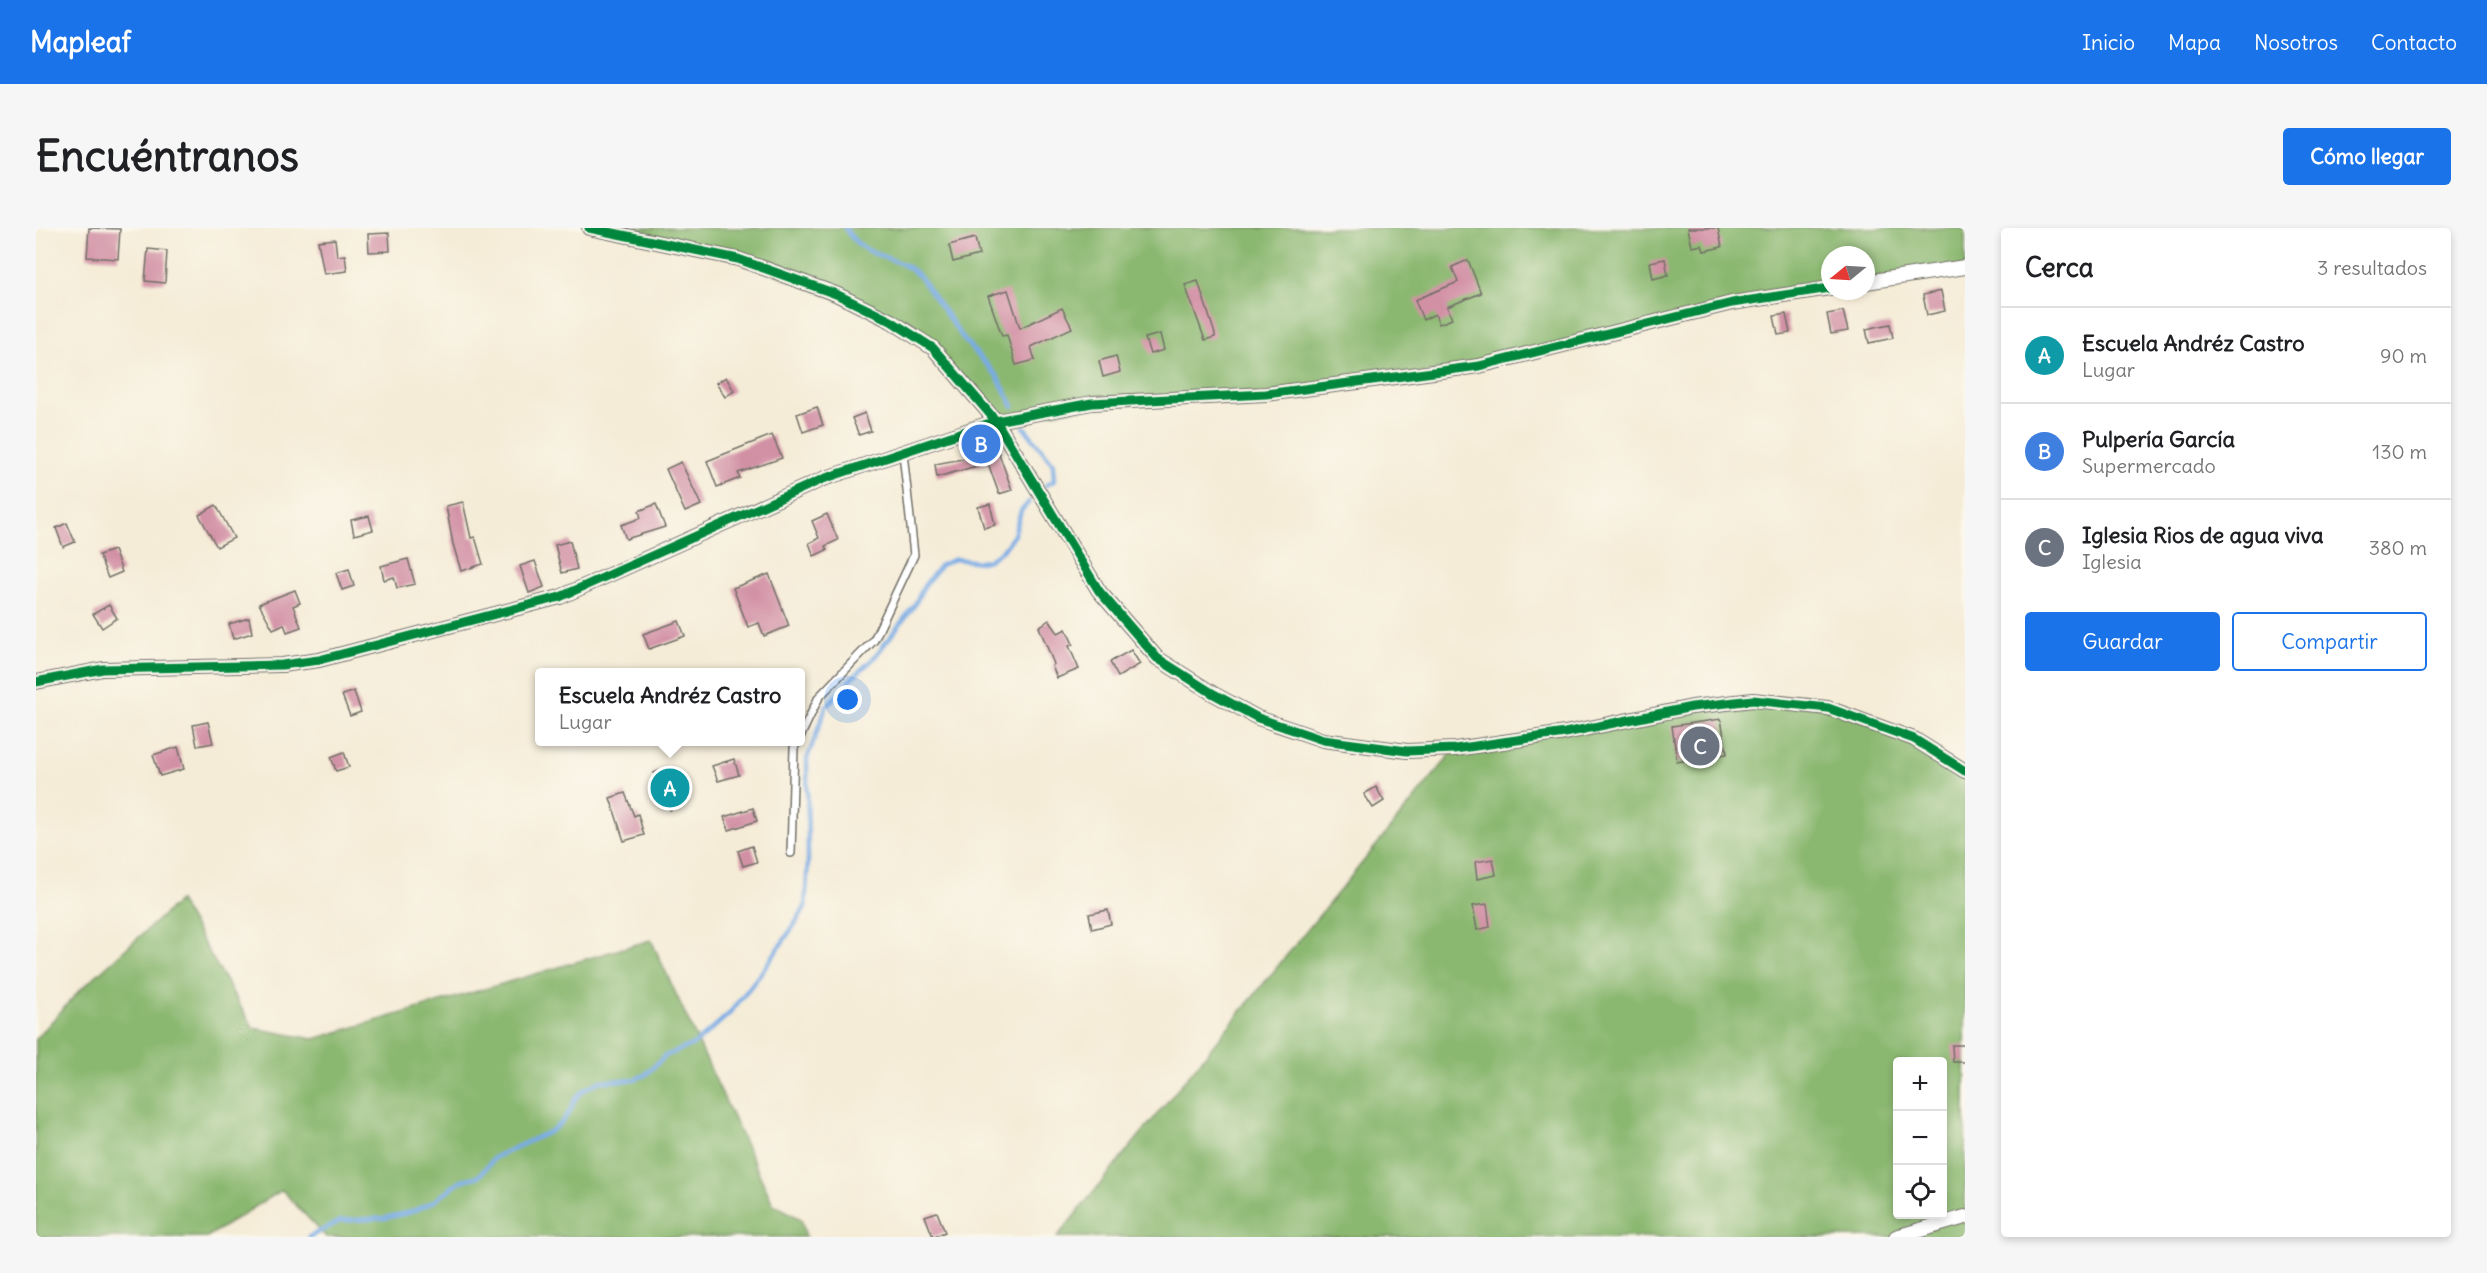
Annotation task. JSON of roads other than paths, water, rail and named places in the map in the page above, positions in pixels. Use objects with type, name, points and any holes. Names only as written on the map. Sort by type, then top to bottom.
[{"type":"street","points":[[589,228],[738,259],[836,294],[891,321],[933,348],[996,421],[1099,591],[1157,658],[1212,693],[1258,718],[1323,740],[1407,751],[1446,749],[1565,733],[1692,706],[1753,700],[1828,708],[1914,739],[1965,771]]},
{"type":"street","points":[[1875,281],[1965,267]]},
{"type":"street","points":[[36,682],[103,669],[282,665],[319,660],[560,597],[823,479],[996,421],[1092,403],[1266,393],[1479,366],[1732,303],[1821,289]]},
{"type":"street","points":[[1896,1237],[1965,1217]]},
{"type":"lane","points":[[805,727],[819,698],[874,640],[914,555],[903,453]]},
{"type":"lane","points":[[791,853],[795,746]]},
{"type":"waterway","points":[[845,228],[853,239],[871,252],[911,269],[920,277],[965,341],[997,376],[1013,406]]},
{"type":"waterway","points":[[1024,427],[1053,464],[1054,481],[1046,485]]},
{"type":"waterway","points":[[309,1237],[340,1221],[385,1218],[411,1212],[433,1202],[460,1181],[479,1176],[495,1157],[551,1131],[562,1122],[575,1099],[585,1089],[601,1081],[633,1080],[645,1075],[665,1056],[696,1043],[729,1014],[764,969],[805,907],[808,860],[807,759],[826,707],[873,659],[914,606],[924,586],[941,565],[955,559],[980,562],[989,560],[1004,549],[1014,535],[1021,511],[1029,502]]},
{"type":"place","name":"Pulpería García","points":[[981,444]]},
{"type":"place","name":"Iglesia Rios de agua viva","points":[[1700,746]]},
{"type":"place","name":"Escuela Andréz Castro","points":[[670,788]]}]
